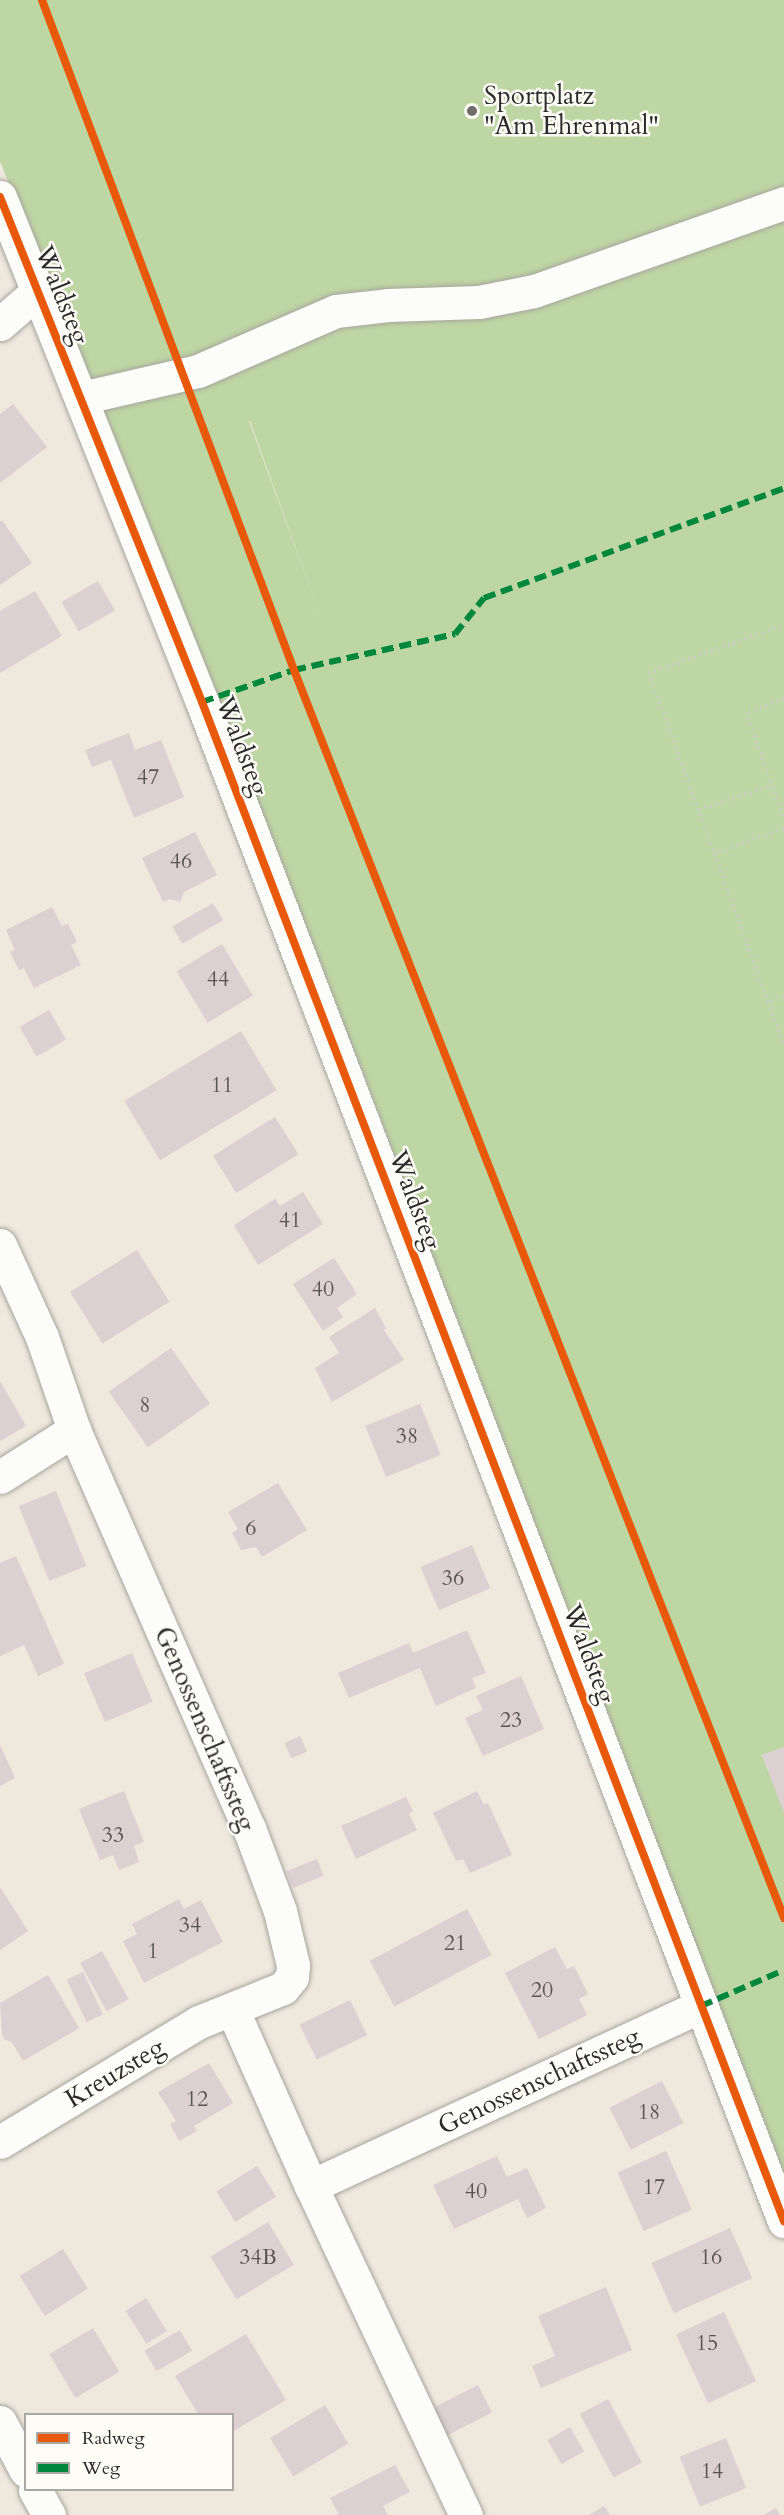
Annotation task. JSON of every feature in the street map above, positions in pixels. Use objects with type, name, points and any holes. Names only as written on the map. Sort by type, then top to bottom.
[{"type":"street","name":"Waldsteg","points":[[0,197],[202,702],[784,2221]]},
{"type":"street","points":[[81,398],[198,371],[336,311],[388,305],[479,302],[534,291],[784,203]]},
{"type":"street","points":[[0,324],[38,291]]},
{"type":"street","name":"Genossenschaftssteg","points":[[0,1245],[42,1337],[74,1430],[249,1828],[280,1911],[293,1965],[292,1977],[283,1988],[233,2011]]},
{"type":"street","points":[[0,1477],[74,1430]]},
{"type":"street","name":"Genossenschaftssteg","points":[[311,2186],[701,2006]]},
{"type":"street","points":[[233,2011],[311,2186],[466,2515]]},
{"type":"street","name":"Kreuzsteg","points":[[0,2142],[199,2022],[233,2011]]},
{"type":"street","points":[[0,2422],[24,2467]]},
{"type":"street","points":[[36,2491],[49,2515]]},
{"type":"path","points":[[784,625],[649,673],[784,1046]]},
{"type":"path","points":[[784,699],[746,713],[784,819]]},
{"type":"path","points":[[699,810],[772,785]]},
{"type":"path","points":[[714,854],[784,828]]},
{"type":"path","points":[[768,1002],[784,997]]},
{"type":"green space","points":[[0,0],[784,0],[784,1747],[762,1755],[784,1810],[784,2189],[366,1081],[0,161]],"holes":[[[249,421],[250,421],[323,623]]]},
{"type":"building","points":[[13,404],[47,447],[0,483],[0,414]]},
{"type":"building","points":[[2,520],[32,563],[0,585],[0,522]]},
{"type":"building","points":[[98,581],[115,610],[79,631],[62,602]]},
{"type":"building","points":[[35,591],[62,636],[0,673],[0,611]]},
{"type":"building","points":[[129,733],[135,750],[161,740],[184,797],[134,818],[111,760],[92,767],[85,750]]},
{"type":"building","points":[[195,832],[217,875],[184,892],[180,902],[170,899],[163,902],[142,858]]},
{"type":"building","points":[[213,903],[223,920],[182,944],[172,926]]},
{"type":"building","points":[[52,907],[62,926],[68,924],[77,942],[71,945],[81,965],[34,988],[24,968],[19,970],[10,952],[15,950],[6,930]]},
{"type":"building","points":[[222,944],[253,995],[207,1023],[177,971]]},
{"type":"building","points":[[49,1010],[66,1039],[37,1056],[20,1027]]},
{"type":"building","points":[[241,1031],[277,1090],[160,1160],[124,1101]]},
{"type":"building","points":[[275,1117],[298,1154],[236,1193],[213,1156]]},
{"type":"building","points":[[303,1192],[323,1224],[258,1265],[234,1225],[275,1199],[280,1206]]},
{"type":"building","points":[[137,1250],[169,1302],[102,1344],[70,1292]]},
{"type":"building","points":[[334,1258],[357,1294],[337,1308],[343,1317],[323,1331],[293,1284]]},
{"type":"building","points":[[375,1308],[386,1328],[384,1330],[404,1360],[332,1402],[315,1368],[339,1353],[329,1337]]},
{"type":"building","points":[[171,1348],[210,1404],[148,1447],[109,1392]]},
{"type":"building","points":[[0,1381],[26,1426],[0,1441]]},
{"type":"building","points":[[420,1404],[441,1455],[386,1477],[365,1426]]},
{"type":"building","points":[[278,1483],[307,1530],[262,1557],[256,1547],[241,1550],[232,1533],[238,1529],[228,1512]]},
{"type":"building","points":[[56,1491],[86,1566],[49,1581],[19,1506]]},
{"type":"building","points":[[472,1545],[490,1588],[439,1610],[420,1567]]},
{"type":"building","points":[[16,1556],[64,1664],[38,1676],[24,1645],[0,1656],[0,1563]]},
{"type":"building","points":[[467,1630],[486,1673],[472,1678],[476,1688],[436,1706],[420,1668],[349,1698],[338,1673],[409,1643],[413,1653]]},
{"type":"building","points":[[132,1653],[153,1702],[105,1722],[84,1673]]},
{"type":"building","points":[[521,1676],[544,1729],[483,1756],[465,1718],[483,1710],[476,1696]]},
{"type":"building","points":[[300,1736],[307,1752],[291,1758],[284,1743]]},
{"type":"building","points":[[0,1745],[15,1778],[0,1786]]},
{"type":"building","points":[[784,1747],[784,1813],[762,1755]]},
{"type":"building","points":[[124,1791],[144,1842],[134,1846],[139,1862],[119,1870],[113,1855],[100,1860],[79,1809]]},
{"type":"building","points":[[477,1791],[484,1805],[488,1803],[512,1855],[470,1873],[463,1859],[456,1861],[433,1813]]},
{"type":"building","points":[[406,1797],[413,1811],[409,1814],[417,1830],[356,1859],[341,1826]]},
{"type":"building","points":[[317,1859],[324,1876],[293,1888],[286,1871]]},
{"type":"building","points":[[0,1887],[28,1931],[0,1950]]},
{"type":"building","points":[[179,1899],[184,1909],[201,1900],[223,1942],[144,1983],[123,1941],[137,1934],[132,1924]]},
{"type":"building","points":[[467,1909],[491,1955],[394,2007],[370,1961]]},
{"type":"building","points":[[555,1947],[567,1969],[574,1966],[588,1994],[579,1999],[587,2015],[539,2039],[505,1973]]},
{"type":"building","points":[[102,1951],[129,1999],[107,2011],[80,1963]]},
{"type":"building","points":[[83,1972],[103,2015],[87,2022],[67,1980]]},
{"type":"building","points":[[48,1975],[79,2028],[23,2061],[12,2042],[5,2040],[2,2034],[0,2003]]},
{"type":"building","points":[[350,2000],[367,2035],[317,2060],[300,2025]]},
{"type":"building","points":[[209,2063],[233,2103],[194,2126],[197,2131],[179,2141],[170,2124],[176,2121],[158,2092]]},
{"type":"building","points":[[662,2081],[683,2123],[631,2150],[609,2108]]},
{"type":"building","points":[[666,2151],[692,2209],[644,2231],[618,2173]]},
{"type":"building","points":[[497,2156],[507,2177],[527,2168],[546,2208],[527,2218],[518,2199],[454,2229],[433,2185]]},
{"type":"building","points":[[257,2166],[276,2197],[235,2222],[216,2191]]},
{"type":"building","points":[[268,2222],[294,2265],[236,2299],[211,2257]]},
{"type":"building","points":[[730,2228],[752,2278],[674,2313],[651,2263]]},
{"type":"building","points":[[63,2249],[88,2289],[45,2316],[20,2276]]},
{"type":"building","points":[[606,2287],[632,2350],[541,2388],[532,2366],[555,2356],[538,2316]]},
{"type":"building","points":[[146,2298],[167,2331],[146,2344],[126,2311]]},
{"type":"building","points":[[724,2312],[756,2381],[708,2403],[676,2334]]},
{"type":"building","points":[[93,2328],[119,2372],[76,2398],[49,2354]]},
{"type":"building","points":[[180,2330],[192,2351],[156,2371],[144,2350]]},
{"type":"building","points":[[246,2334],[286,2400],[234,2431],[234,2413],[197,2413],[175,2376]]},
{"type":"building","points":[[478,2385],[492,2413],[447,2436],[433,2408]]},
{"type":"building","points":[[608,2399],[642,2463],[614,2478],[580,2414]]},
{"type":"building","points":[[325,2405],[348,2444],[293,2477],[270,2438]]},
{"type":"building","points":[[570,2427],[584,2451],[561,2464],[547,2440]]},
{"type":"building","points":[[726,2438],[746,2488],[700,2507],[680,2457]]},
{"type":"building","points":[[395,2465],[410,2492],[383,2506],[388,2515],[339,2515],[330,2498]]},
{"type":"building","points":[[604,2506],[610,2515],[589,2515]]},
{"type":"building","points":[[776,2508],[780,2515],[764,2515]]},
{"type":"marked path","points":[[202,702],[294,670],[455,634],[484,598],[784,488]]},
{"type":"marked path","points":[[701,2006],[784,1970]]},
{"type":"cycle path","points":[[42,0],[294,670],[784,1918]]},
{"type":"cycle path","points":[[0,197],[202,702],[784,2221]]},
{"type":"place","name":"Sportplatz \"Am Ehrenmal\"","points":[[472,111]]}]
